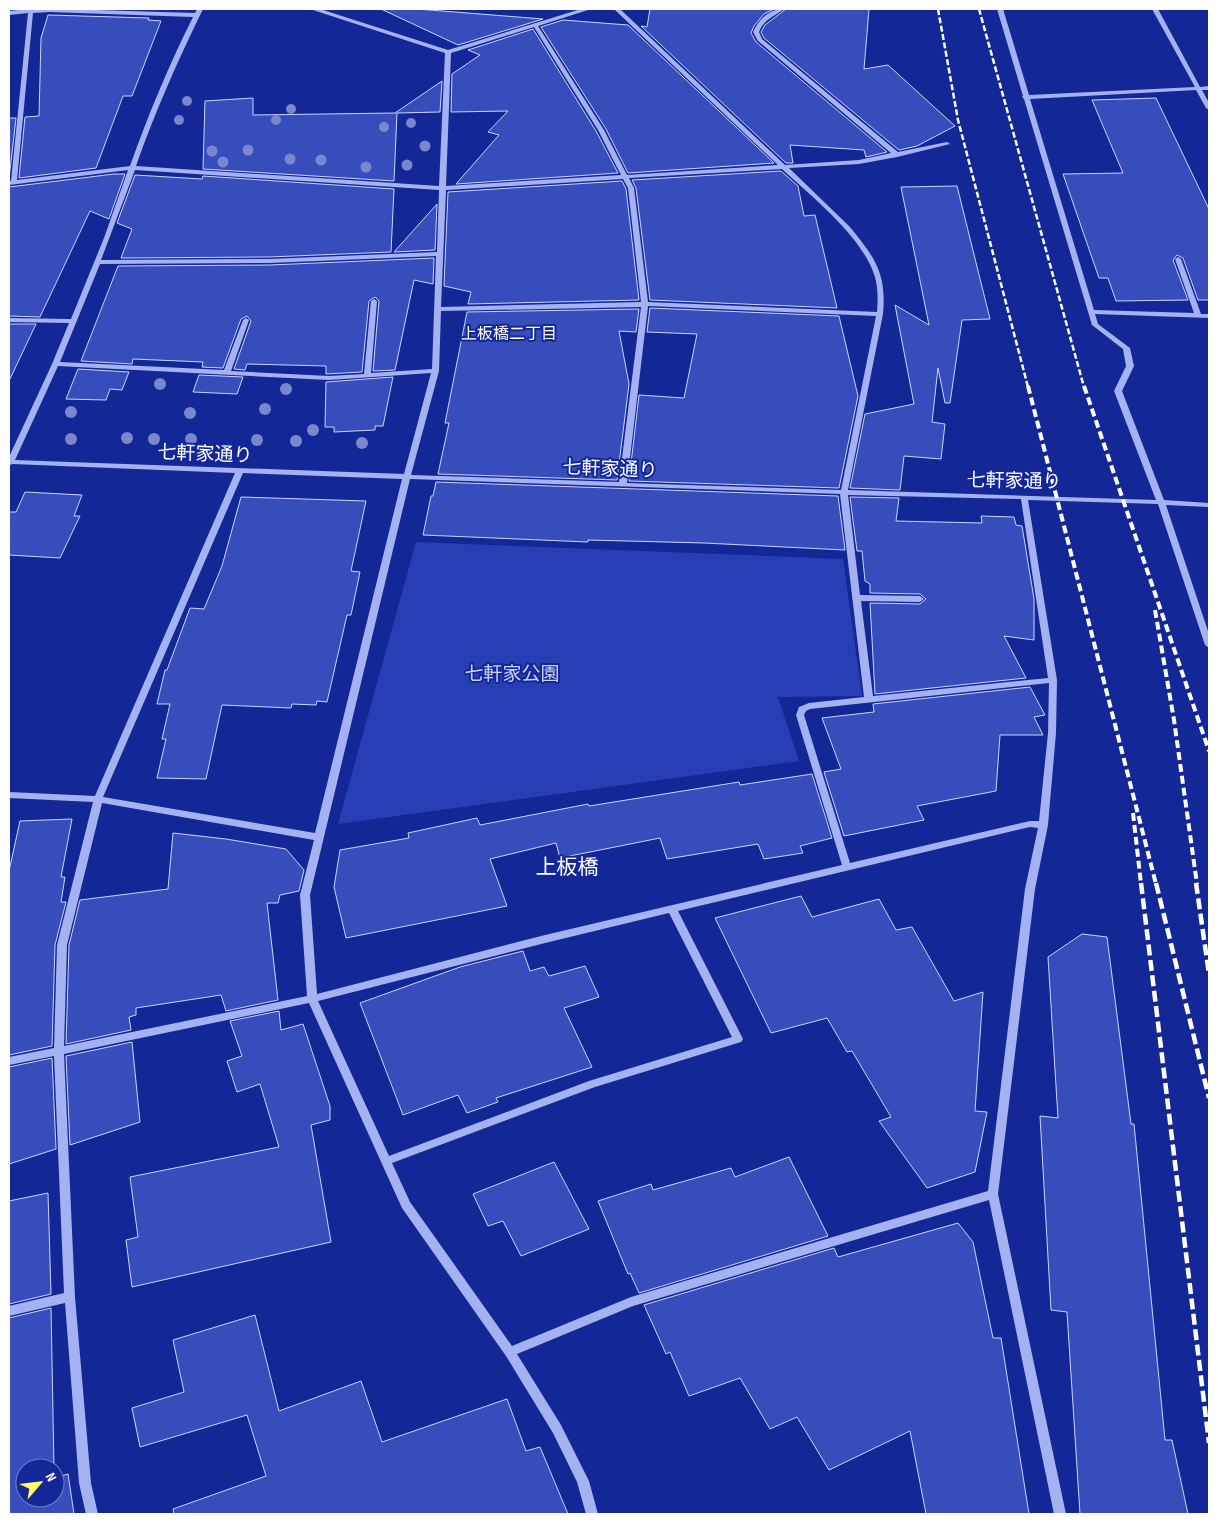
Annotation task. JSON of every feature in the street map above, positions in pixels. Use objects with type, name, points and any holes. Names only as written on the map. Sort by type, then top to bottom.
[{"type":"street","points":[[315,9],[448,52],[586,9]]},
{"type":"street","points":[[617,9],[847,227],[864,248],[878,272],[883,295],[844,492],[868,700]]},
{"type":"street","points":[[781,9],[764,17],[759,24],[756,32],[760,40],[897,155]]},
{"type":"street","points":[[1000,9],[1095,325],[1126,348],[1130,366],[1118,391],[1162,502],[1209,645]]},
{"type":"street","points":[[1156,9],[1200,88],[1209,108]]},
{"type":"street","points":[[31,10],[12,182],[132,168],[442,188],[858,162],[947,144]]},
{"type":"street","points":[[9,13],[31,10],[198,12],[170,72],[132,168],[98,262],[56,364],[9,463]]},
{"type":"street","points":[[535,25],[563,66],[631,188],[646,304],[622,484]]},
{"type":"street","points":[[448,52],[435,371],[318,837],[306,895],[312,999],[406,1205],[510,1352],[557,1430],[583,1481],[592,1514]]},
{"type":"street","points":[[1025,97],[1209,88]]},
{"type":"street","points":[[98,262],[194,264],[314,262],[440,254]]},
{"type":"street","points":[[1178,259],[1198,316]]},
{"type":"street","points":[[368,376],[374,300]]},
{"type":"street","points":[[438,309],[646,304],[880,314]]},
{"type":"street","points":[[1092,312],[1209,316]]},
{"type":"street","points":[[9,320],[74,321]]},
{"type":"street","points":[[227,373],[246,320]]},
{"type":"street","points":[[56,364],[329,378],[435,371]]},
{"type":"street","name":"七軒家通り","points":[[9,463],[1024,497],[1209,505]]},
{"type":"street","points":[[92,1514],[85,1483],[70,1297],[59,1052],[62,945],[98,799],[240,470]]},
{"type":"street","points":[[1024,497],[1054,680],[1052,733],[1044,825],[1030,889],[993,1194],[1060,1514]]},
{"type":"street","points":[[857,598],[920,599]]},
{"type":"street","points":[[846,868],[800,715],[802,709],[809,706],[1054,680]]},
{"type":"street","points":[[9,795],[98,799],[318,837]]},
{"type":"street","points":[[9,1061],[312,999],[672,908],[1030,824],[1044,825]]},
{"type":"street","points":[[386,1161],[592,1084],[738,1039],[672,908]]},
{"type":"street","points":[[510,1352],[631,1302],[993,1194]]},
{"type":"street","points":[[9,1311],[70,1297]]},
{"type":"green space","name":"七軒家公園","points":[[416,542],[843,559],[862,696],[778,697],[799,761],[338,824]]},
{"type":"building","points":[[381,9],[417,9],[543,19],[458,45]]},
{"type":"building","points":[[650,9],[774,9],[764,14],[754,26],[751,33],[756,42],[887,152],[866,157],[864,150],[790,145],[793,163],[786,163],[641,26],[647,27]]},
{"type":"building","points":[[786,9],[869,9],[864,69],[888,65],[955,126],[917,146],[899,150],[764,38],[761,32],[765,25]]},
{"type":"building","points":[[48,15],[149,18],[148,20],[161,21],[132,96],[123,96],[96,168],[19,178],[25,117],[39,116],[41,38]]},
{"type":"building","points":[[563,20],[628,25],[774,163],[628,173],[606,129],[541,27]]},
{"type":"building","points":[[533,29],[596,131],[618,173],[456,184],[499,135],[488,132],[508,111],[451,112],[452,74],[480,55],[468,50]]},
{"type":"building","points":[[442,81],[440,112],[397,113],[394,181],[203,169],[205,101],[253,98],[253,115],[395,113]]},
{"type":"building","points":[[1156,98],[1209,209],[1209,300],[1198,300],[1183,258],[1177,255],[1173,260],[1188,300],[1116,301],[1108,278],[1099,278],[1063,174],[1123,173],[1092,100]]},
{"type":"building","points":[[9,118],[16,118],[9,179]]},
{"type":"building","points":[[781,171],[798,186],[804,216],[815,215],[837,308],[650,300],[636,188],[632,180]]},
{"type":"building","points":[[125,174],[109,219],[90,211],[40,317],[9,316],[9,187]]},
{"type":"building","points":[[135,175],[202,179],[203,176],[394,189],[391,252],[269,257],[121,258],[132,229],[117,223]]},
{"type":"building","points":[[622,181],[626,189],[639,300],[468,304],[471,292],[444,286],[448,192]]},
{"type":"building","points":[[957,186],[990,319],[962,320],[950,403],[945,403],[938,368],[932,422],[945,424],[941,459],[904,456],[900,490],[850,488],[865,414],[914,404],[895,305],[929,325],[901,187]]},
{"type":"building","points":[[437,204],[435,250],[394,252],[429,213]]},
{"type":"building","points":[[434,258],[433,284],[414,280],[395,370],[373,371],[379,301],[375,297],[369,301],[362,372],[326,374],[326,366],[247,364],[245,370],[234,369],[251,321],[247,316],[241,319],[223,368],[202,367],[203,362],[133,359],[132,364],[81,361],[118,266],[269,265]]},
{"type":"building","points":[[650,308],[839,316],[858,396],[839,488],[629,481],[639,395],[684,398],[697,334],[647,332]]},
{"type":"building","points":[[639,309],[636,332],[619,331],[629,384],[617,480],[438,474],[449,423],[445,423],[467,312]]},
{"type":"building","points":[[9,324],[36,324],[9,381]]},
{"type":"building","points":[[78,369],[129,372],[122,390],[110,389],[106,400],[66,399]]},
{"type":"building","points":[[199,375],[243,377],[237,394],[193,392]]},
{"type":"building","points":[[393,377],[383,426],[375,426],[375,430],[334,432],[334,427],[325,427],[326,382]]},
{"type":"building","points":[[436,482],[838,496],[845,550],[704,543],[588,540],[588,542],[423,535],[431,496],[433,496]]},
{"type":"building","points":[[25,492],[82,495],[74,516],[80,516],[60,558],[9,555],[9,512],[16,512]]},
{"type":"building","points":[[241,497],[366,501],[351,571],[360,572],[351,615],[347,615],[327,702],[317,701],[316,705],[292,704],[291,708],[222,705],[206,779],[157,778],[166,739],[162,739],[170,704],[157,704],[165,670],[167,670],[190,608],[204,609],[222,566]]},
{"type":"building","points":[[850,497],[899,498],[896,521],[982,523],[981,516],[1014,517],[1016,525],[1022,526],[1034,599],[1034,640],[1004,636],[1026,678],[875,694],[870,603],[920,604],[926,599],[920,594],[870,593],[870,584],[865,581],[862,551],[857,551]]},
{"type":"building","points":[[1030,687],[1045,715],[1034,717],[1043,735],[1000,735],[996,791],[917,806],[924,820],[844,836],[824,772],[841,769],[822,718],[874,712],[873,704]]},
{"type":"building","points":[[812,774],[832,838],[800,846],[803,853],[764,859],[758,844],[667,859],[660,838],[560,858],[556,843],[490,859],[507,906],[346,938],[334,887],[340,850],[409,838],[408,833],[477,818],[480,825],[588,804],[589,806],[739,782],[740,785]]},
{"type":"building","points":[[72,819],[61,877],[65,877],[61,902],[66,902],[55,945],[52,1046],[9,1055],[9,871],[20,821]]},
{"type":"building","points":[[173,833],[286,849],[304,870],[299,891],[280,895],[278,903],[267,903],[278,1000],[226,1011],[221,995],[136,1008],[136,1015],[129,1017],[131,1030],[66,1044],[69,945],[80,900],[168,889]]},
{"type":"building","points":[[801,896],[812,917],[879,899],[896,930],[912,927],[954,1001],[983,992],[975,1111],[987,1112],[975,1172],[927,1188],[879,1121],[891,1117],[852,1051],[847,1052],[827,1018],[771,1033],[715,918]]},
{"type":"building","points":[[1082,934],[1107,937],[1131,1124],[1134,1124],[1165,1440],[1172,1440],[1188,1514],[1080,1514],[1067,1312],[1051,1310],[1040,1116],[1058,1118],[1048,957]]},
{"type":"building","points":[[523,951],[530,971],[544,967],[549,976],[585,966],[599,997],[564,1008],[592,1067],[496,1098],[498,1102],[467,1113],[458,1095],[403,1115],[360,1003],[460,967]]},
{"type":"building","points":[[279,1011],[281,1030],[303,1024],[330,1106],[330,1120],[311,1125],[331,1242],[132,1287],[126,1240],[138,1237],[130,1177],[279,1147],[260,1084],[237,1092],[227,1061],[242,1056],[230,1021]]},
{"type":"building","points":[[132,1042],[140,1122],[70,1145],[66,1056]]},
{"type":"building","points":[[52,1058],[56,1149],[9,1164],[9,1067]]},
{"type":"building","points":[[789,1157],[828,1236],[639,1293],[630,1273],[628,1274],[598,1201],[651,1184],[653,1190],[731,1168],[735,1177]]},
{"type":"building","points":[[554,1162],[589,1229],[521,1256],[503,1221],[488,1226],[473,1194]]},
{"type":"building","points":[[48,1193],[51,1294],[9,1304],[9,1201]]},
{"type":"building","points":[[958,1223],[973,1242],[993,1338],[1001,1338],[1029,1514],[926,1514],[910,1431],[829,1470],[797,1417],[770,1429],[740,1378],[689,1396],[670,1352],[666,1354],[644,1305],[834,1248],[838,1257]]},
{"type":"building","points":[[51,1308],[54,1458],[15,1458],[15,1508],[65,1508],[65,1475],[68,1474],[74,1514],[9,1514],[9,1318]]},
{"type":"building","points":[[255,1315],[279,1411],[361,1381],[382,1442],[507,1399],[526,1451],[540,1447],[568,1514],[174,1514],[173,1509],[266,1476],[247,1415],[140,1447],[132,1408],[184,1392],[173,1340]]},
{"type":"railway","points":[[938,9],[958,120],[1028,387]]},
{"type":"railway","points":[[979,9],[1084,387]]},
{"type":"railway","points":[[1028,386],[1156,884]]},
{"type":"railway","points":[[1084,386],[1209,751]]},
{"type":"railway","points":[[1155,610],[1174,720],[1197,884]]},
{"type":"railway","points":[[1133,813],[1141,884]]},
{"type":"railway","points":[[1141,883],[1209,1443]]},
{"type":"railway","points":[[1156,883],[1209,1098]]},
{"type":"railway","points":[[1196,883],[1209,974]]},
{"type":"district","name":"上板橋二丁目","points":[[509,333]]},
{"type":"district","name":"上板橋","points":[[567,867]]}]
